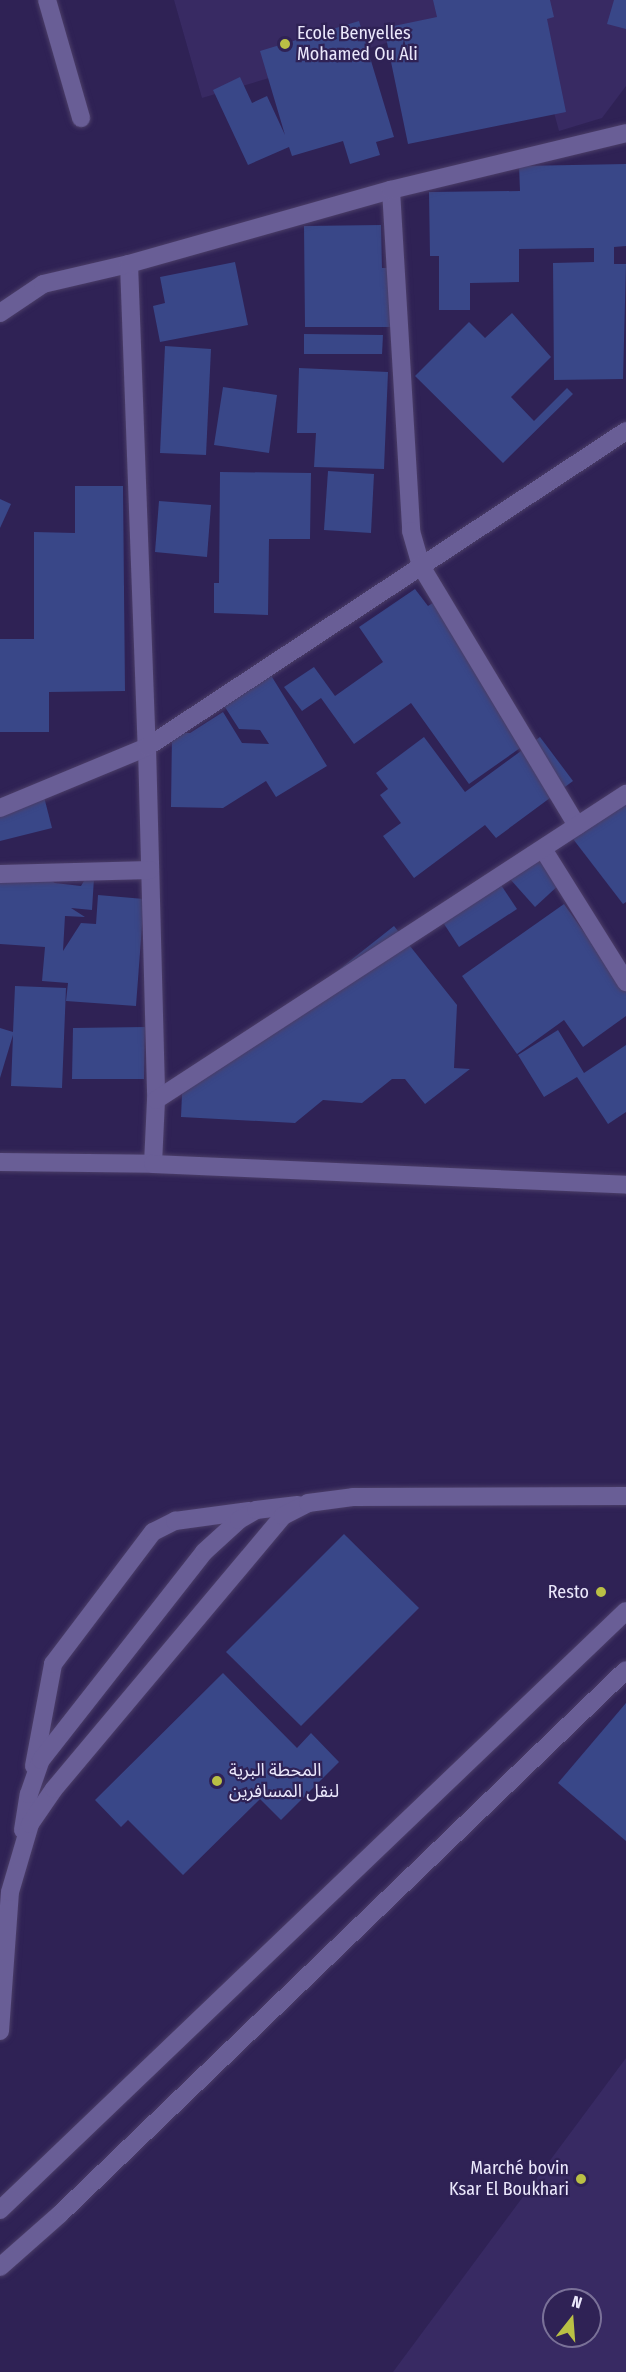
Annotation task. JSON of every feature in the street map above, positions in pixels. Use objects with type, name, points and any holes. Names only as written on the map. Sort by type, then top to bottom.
[{"type":"street","points":[[47,0],[81,118]]},
{"type":"street","points":[[0,313],[43,284],[129,264],[391,190],[626,133]]},
{"type":"street","points":[[391,190],[411,531],[421,566],[577,826]]},
{"type":"street","points":[[129,264],[147,747],[156,1100],[153,1164]]},
{"type":"street","points":[[0,808],[147,747],[626,431]]},
{"type":"street","points":[[156,1100],[626,794]]},
{"type":"street","points":[[543,849],[626,982]]},
{"type":"street","points":[[0,874],[150,870]]},
{"type":"street","points":[[0,1162],[153,1164],[626,1185]]},
{"type":"street","points":[[0,2031],[10,1892],[53,1664],[153,1532],[175,1521],[353,1497],[626,1496]]},
{"type":"street","points":[[19,1853],[30,1824],[54,1789],[283,1516],[308,1503]]},
{"type":"street","points":[[29,1794],[41,1760],[204,1552],[239,1520],[256,1510]]},
{"type":"street","points":[[0,2210],[626,1611]]},
{"type":"street","points":[[0,2267],[59,2215],[626,1670]]},
{"type":"shaded area","name":"Ecole Benyelles Mohamed Ou Ali","points":[[174,0],[626,0],[626,86],[602,118],[559,131],[524,2],[202,98]]},
{"type":"shaded area","name":"Marché bovin Ksar El Boukhari","points":[[626,2058],[626,2372],[393,2372]]},
{"type":"building","points":[[433,0],[550,0],[554,17],[547,19],[566,112],[408,144],[384,28],[437,17]]},
{"type":"building","points":[[614,0],[626,0],[626,29],[607,24]]},
{"type":"building","points":[[359,21],[394,137],[376,142],[380,155],[350,164],[343,141],[292,156],[289,147],[248,165],[213,90],[240,77],[252,103],[267,96],[285,135],[260,51]]},
{"type":"building","points":[[626,164],[626,246],[614,247],[614,264],[626,264],[623,379],[554,380],[553,263],[594,262],[594,248],[519,249],[519,282],[470,283],[470,310],[439,310],[439,256],[430,256],[429,192],[520,191],[519,166]]},
{"type":"building","points":[[381,225],[382,268],[391,268],[392,327],[305,327],[304,226]]},
{"type":"building","points":[[235,262],[248,325],[160,342],[153,306],[165,303],[160,277]]},
{"type":"building","points":[[512,313],[551,357],[511,397],[534,421],[567,388],[573,394],[503,463],[415,376],[469,322],[485,338]]},
{"type":"building","points":[[304,334],[383,335],[382,354],[304,354]]},
{"type":"building","points":[[165,346],[211,349],[206,455],[160,453]]},
{"type":"building","points":[[299,368],[388,372],[384,469],[314,467],[316,433],[297,433]]},
{"type":"building","points":[[223,387],[277,395],[269,453],[214,445]]},
{"type":"building","points":[[328,471],[374,474],[371,533],[324,530]]},
{"type":"building","points":[[220,472],[311,473],[310,539],[269,539],[268,615],[214,613],[214,583],[219,583]]},
{"type":"building","points":[[75,486],[123,486],[125,691],[49,692],[49,732],[0,732],[0,639],[34,639],[34,532],[75,533]]},
{"type":"building","points":[[0,499],[11,504],[0,528]]},
{"type":"building","points":[[159,501],[211,505],[207,557],[155,552]]},
{"type":"building","points":[[415,589],[428,606],[436,601],[533,739],[469,784],[411,703],[354,744],[321,698],[302,711],[284,687],[314,667],[335,696],[383,662],[359,627]]},
{"type":"building","points":[[264,664],[327,766],[276,797],[266,781],[223,808],[171,807],[172,733],[190,733],[223,712],[242,743],[269,744],[260,730],[239,729],[216,693]]},
{"type":"building","points":[[424,737],[465,792],[540,737],[573,781],[496,838],[485,825],[414,878],[383,836],[401,823],[380,795],[388,789],[376,773]]},
{"type":"building","points":[[42,789],[52,828],[0,841],[0,799]]},
{"type":"building","points":[[626,792],[626,902],[623,904],[570,835]]},
{"type":"building","points":[[528,847],[561,883],[535,907],[502,870]]},
{"type":"building","points":[[95,862],[92,910],[71,908],[85,917],[65,916],[63,951],[81,923],[96,924],[98,895],[144,899],[136,1006],[66,1001],[68,983],[42,981],[45,947],[0,944],[0,872],[36,872],[55,883],[81,886]]},
{"type":"building","points":[[493,873],[517,909],[459,947],[435,910]]},
{"type":"building","points":[[564,904],[626,991],[626,1016],[583,1047],[564,1020],[517,1054],[462,976]]},
{"type":"building","points":[[394,926],[457,1005],[454,1068],[470,1069],[425,1104],[405,1079],[392,1079],[362,1103],[323,1100],[295,1123],[181,1117],[182,1094]]},
{"type":"building","points":[[15,986],[66,988],[62,1088],[11,1086],[13,1035],[0,1078],[0,1028],[13,1032]]},
{"type":"building","points":[[145,1027],[144,1079],[72,1079],[73,1028]]},
{"type":"building","points":[[558,1030],[584,1073],[626,1045],[626,1112],[608,1124],[577,1077],[544,1097],[518,1055]]},
{"type":"building","points":[[344,1534],[419,1608],[301,1726],[226,1652]]},
{"type":"building","name":"المحطة البرية لنقل المسافرين","points":[[223,1673],[297,1748],[311,1733],[339,1762],[281,1820],[260,1799],[183,1875],[128,1820],[121,1827],[95,1800]]},
{"type":"building","points":[[626,1703],[626,1841],[558,1783]]},
{"type":"place","name":"Ecole Benyelles Mohamed Ou Ali","points":[[285,44]]},
{"type":"place","name":"Resto","points":[[601,1592]]},
{"type":"place","name":"المحطة البرية لنقل المسافرين","points":[[217,1781]]},
{"type":"place","name":"Marché bovin Ksar El Boukhari","points":[[581,2179]]}]
